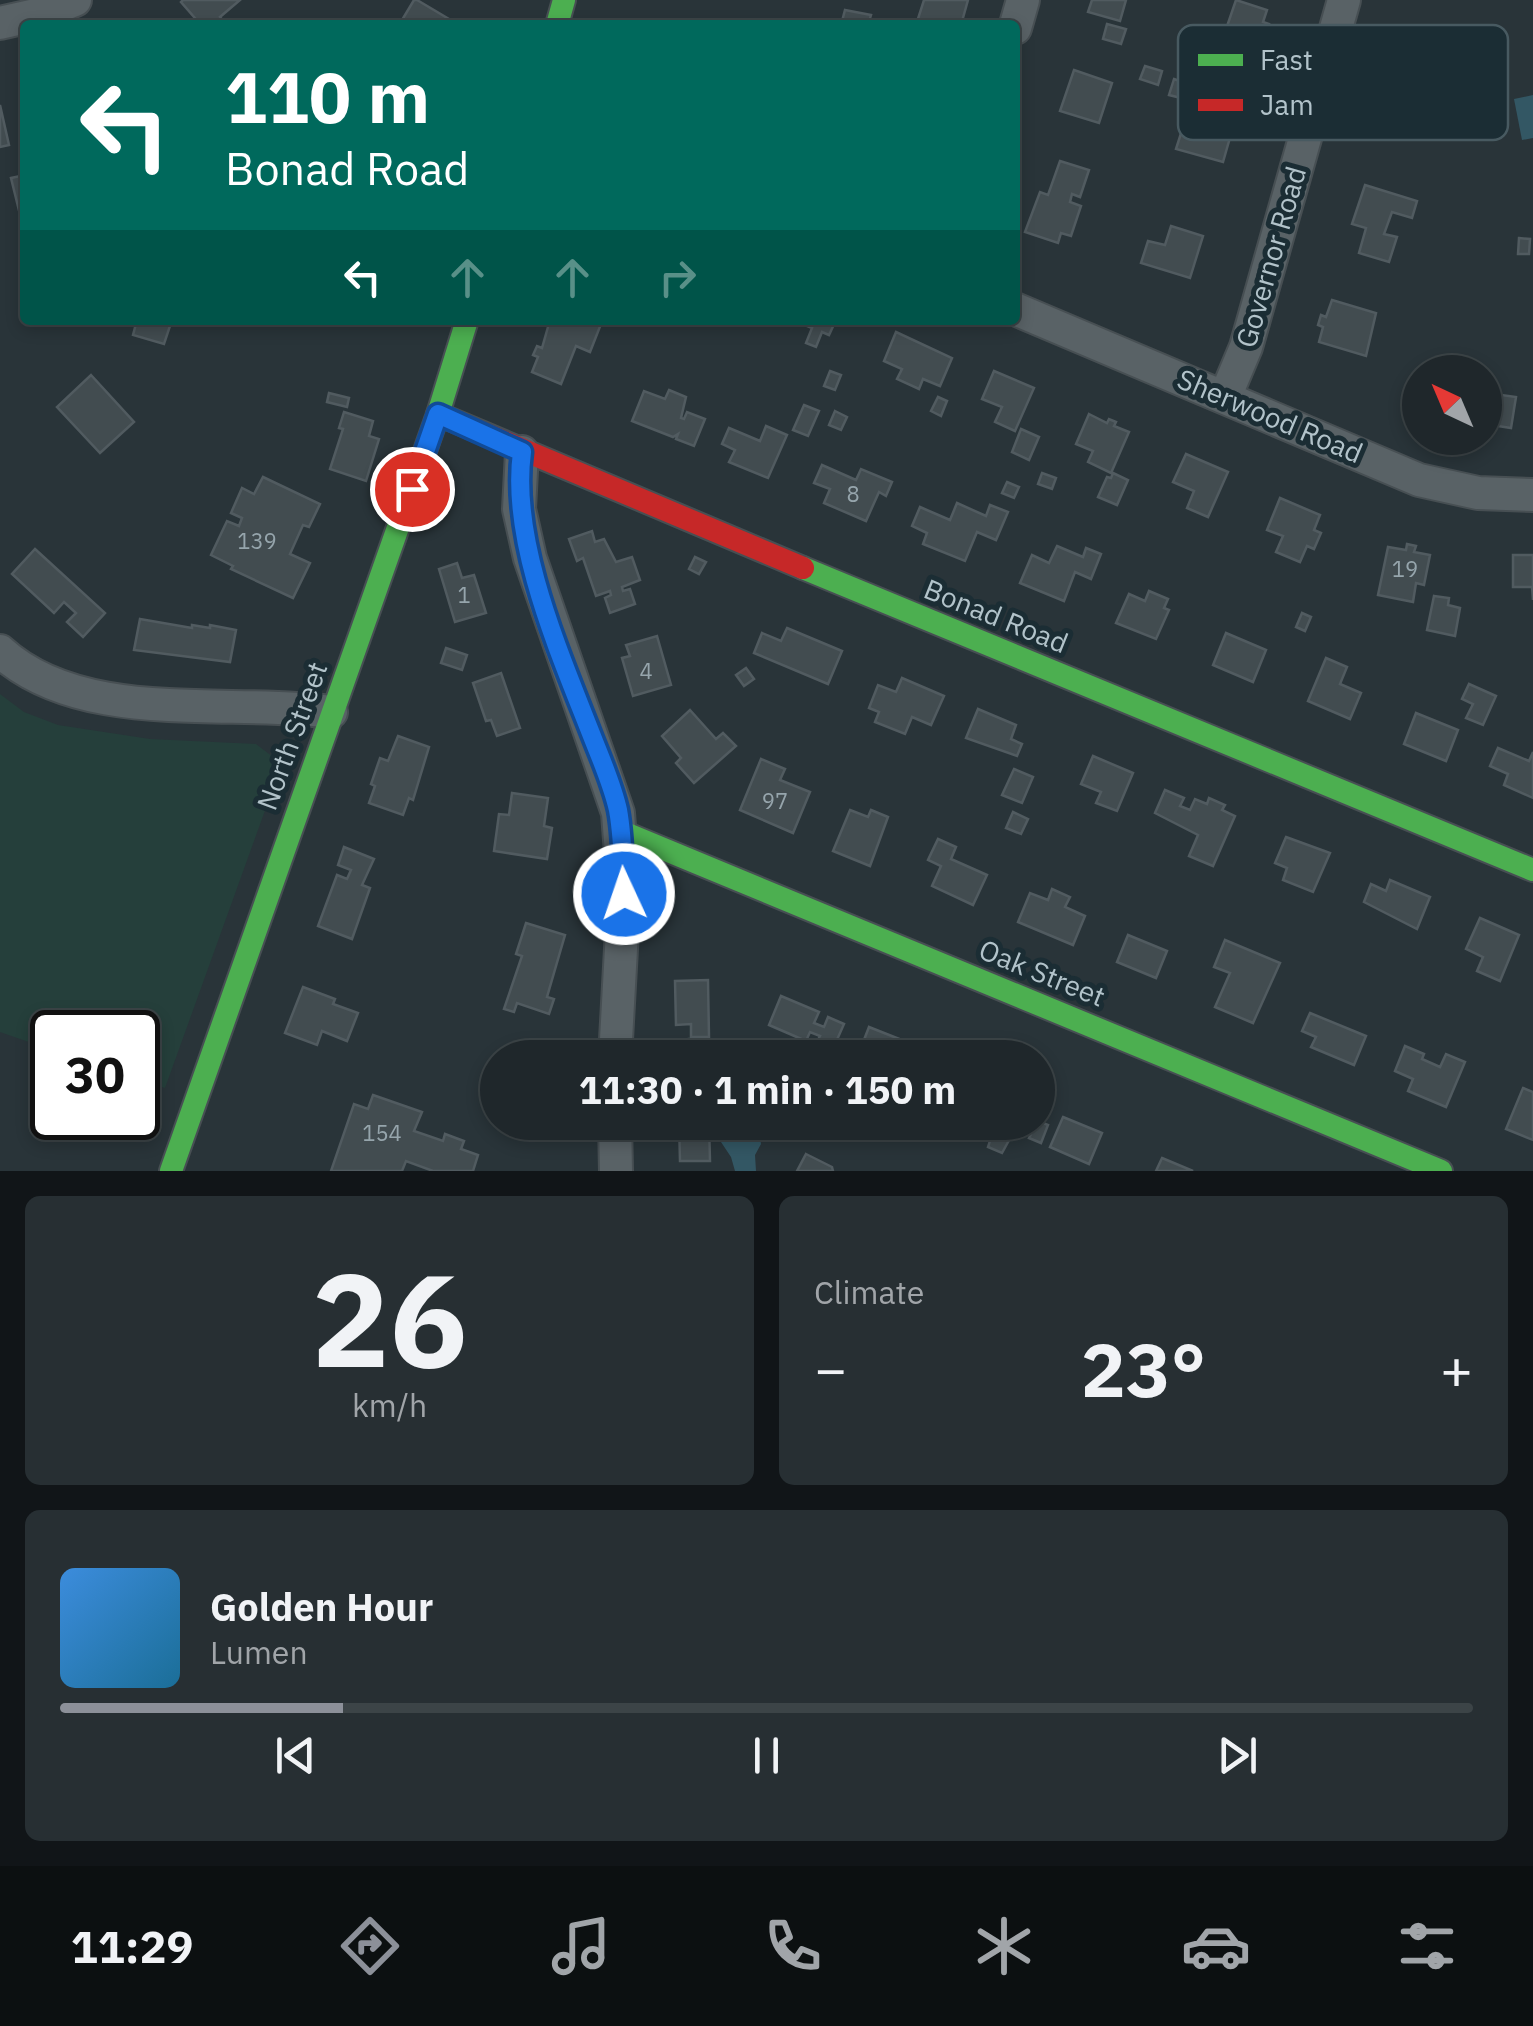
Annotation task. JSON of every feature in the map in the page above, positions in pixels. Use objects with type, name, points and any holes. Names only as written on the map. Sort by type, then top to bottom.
[{"type":"street","points":[[0,23],[40,14],[75,0]]},
{"type":"street","name":"Governor Road","points":[[1337,25],[1344,0]]},
{"type":"street","name":"Governor Road","points":[[1226,396],[1246,347],[1304,140]]},
{"type":"street","name":"Sherwood Road","points":[[1020,311],[1419,480],[1478,493],[1533,494]]},
{"type":"street","name":"North Street","points":[[172,1171],[438,414],[465,325]]},
{"type":"street","name":"Bonad Road","points":[[438,414],[1533,870]]},
{"type":"street","points":[[522,452],[519,509],[530,558],[614,797],[620,831],[624,894],[616,1040]]},
{"type":"street","points":[[0,651],[38,678],[92,698],[331,712]]},
{"type":"street","name":"Oak Street","points":[[620,831],[1441,1171]]},
{"type":"street","points":[[616,1140],[616,1171]]},
{"type":"green space","points":[[0,694],[24,712],[58,725],[150,739],[256,744],[273,757],[275,773],[267,805],[165,1088],[160,1086],[160,1010],[30,1010],[30,1042],[0,1032]]},
{"type":"water","points":[[1533,95],[1533,138],[1522,140],[1514,99]]},
{"type":"water","points":[[760,1140],[755,1155],[756,1171],[735,1171],[721,1142]]},
{"type":"building","points":[[240,0],[220,17],[223,20],[197,20],[181,2]]},
{"type":"building","points":[[417,0],[451,20],[402,20]]},
{"type":"building","points":[[924,0],[968,0],[962,20],[918,20]]},
{"type":"building","points":[[1092,0],[1126,0],[1120,21],[1088,12]]},
{"type":"building","points":[[1236,0],[1267,10],[1263,22],[1269,25],[1227,25]]},
{"type":"building","points":[[845,10],[871,15],[870,20],[842,20]]},
{"type":"building","points":[[1107,24],[1126,29],[1121,44],[1103,39]]},
{"type":"building","points":[[1145,66],[1162,71],[1158,85],[1140,79]]},
{"type":"building","points":[[1074,70],[1112,83],[1099,123],[1060,111]]},
{"type":"building","points":[[1174,79],[1178,80],[1178,97],[1169,95]]},
{"type":"building","points":[[0,105],[9,145],[0,147]]},
{"type":"building","points":[[1179,140],[1229,140],[1223,162],[1176,149]]},
{"type":"building","points":[[1060,161],[1089,170],[1080,197],[1072,194],[1070,202],[1081,206],[1071,236],[1061,233],[1058,243],[1025,232],[1040,192],[1048,195]]},
{"type":"building","points":[[20,176],[20,215],[11,178]]},
{"type":"building","points":[[1365,185],[1417,201],[1412,218],[1392,212],[1384,234],[1397,237],[1389,262],[1359,253],[1366,228],[1352,224]]},
{"type":"building","points":[[1171,226],[1203,236],[1190,278],[1141,263],[1148,241],[1165,245]]},
{"type":"building","points":[[1519,238],[1530,239],[1529,254],[1518,254]]},
{"type":"building","points":[[1332,300],[1376,313],[1366,356],[1319,342],[1321,315],[1326,317]]},
{"type":"building","points":[[136,325],[170,325],[164,344],[133,335]]},
{"type":"building","points":[[549,325],[601,325],[590,352],[576,346],[561,384],[532,372],[538,357],[533,355],[537,346],[542,348]]},
{"type":"building","points":[[805,325],[834,325],[829,335],[822,332],[816,347],[806,343],[812,328]]},
{"type":"building","points":[[896,332],[952,358],[940,386],[923,379],[919,389],[897,379],[902,369],[884,361]]},
{"type":"building","points":[[830,371],[841,375],[835,390],[824,386]]},
{"type":"building","points":[[994,371],[1034,388],[1015,431],[995,422],[1002,407],[982,399]]},
{"type":"building","points":[[91,375],[134,422],[100,453],[57,407]]},
{"type":"building","points":[[669,390],[686,397],[681,418],[687,412],[705,419],[694,446],[676,439],[678,434],[673,437],[632,421],[644,391],[665,399]]},
{"type":"building","points":[[329,393],[349,398],[347,407],[327,402]]},
{"type":"building","points":[[1502,395],[1516,397],[1511,428],[1502,427]]},
{"type":"building","points":[[938,397],[947,401],[941,416],[931,411]]},
{"type":"building","points":[[804,405],[819,411],[808,436],[793,430]]},
{"type":"building","points":[[835,411],[847,417],[841,430],[829,425]]},
{"type":"building","points":[[344,412],[373,421],[369,436],[379,439],[366,481],[330,469],[343,429],[339,428]]},
{"type":"building","points":[[1089,414],[1107,423],[1109,419],[1116,422],[1114,426],[1129,432],[1111,473],[1088,462],[1093,451],[1076,444]]},
{"type":"building","points":[[766,426],[787,435],[768,478],[729,462],[735,450],[722,444],[729,428],[760,441]]},
{"type":"building","points":[[1021,429],[1039,437],[1029,460],[1012,452]]},
{"type":"building","points":[[1186,454],[1228,472],[1208,517],[1187,508],[1194,491],[1173,482]]},
{"type":"building","points":[[822,465],[856,480],[861,469],[892,482],[886,496],[879,492],[866,521],[824,503],[830,489],[814,483]]},
{"type":"building","points":[[1042,473],[1056,478],[1052,489],[1038,484]]},
{"type":"building","points":[[1113,473],[1128,480],[1117,505],[1098,497]]},
{"type":"building","points":[[263,477],[320,504],[309,527],[303,525],[290,554],[310,563],[293,598],[231,569],[233,566],[211,555],[227,521],[239,526],[242,518],[231,513],[242,488],[254,494]]},
{"type":"building","points":[[1007,482],[1019,487],[1014,498],[1002,493]]},
{"type":"building","points":[[1280,498],[1320,515],[1314,530],[1321,533],[1314,549],[1307,546],[1300,562],[1276,552],[1283,536],[1267,530]]},
{"type":"building","points":[[957,503],[986,516],[990,505],[1008,512],[996,540],[977,532],[965,561],[923,544],[927,533],[912,526],[920,507],[950,520]]},
{"type":"building","points":[[592,531],[595,542],[604,539],[616,562],[632,557],[640,580],[622,587],[623,591],[630,589],[635,604],[610,613],[605,598],[611,595],[610,591],[596,596],[583,558],[577,561],[569,539]]},
{"type":"building","points":[[1407,544],[1416,546],[1414,552],[1430,555],[1424,585],[1416,583],[1413,602],[1378,595],[1388,547],[1406,550]]},
{"type":"building","points":[[1057,546],[1083,557],[1086,548],[1101,554],[1091,579],[1075,572],[1064,601],[1020,583],[1032,555],[1049,563]]},
{"type":"building","points":[[35,549],[105,613],[83,637],[67,622],[76,613],[64,602],[54,613],[12,574]]},
{"type":"building","points":[[1513,555],[1533,555],[1533,600],[1532,587],[1513,587]]},
{"type":"building","points":[[695,557],[706,562],[699,574],[689,569]]},
{"type":"building","points":[[457,563],[462,578],[474,575],[486,613],[455,622],[439,569]]},
{"type":"building","points":[[1149,591],[1168,599],[1164,608],[1169,610],[1156,639],[1116,623],[1129,594],[1145,601]]},
{"type":"building","points":[[1434,596],[1449,598],[1448,605],[1460,608],[1455,636],[1427,630]]},
{"type":"building","points":[[1302,613],[1311,617],[1305,631],[1296,627]]},
{"type":"building","points":[[140,619],[192,628],[210,625],[236,630],[230,662],[134,650]]},
{"type":"building","points":[[787,628],[842,651],[828,684],[754,653],[762,633],[781,641]]},
{"type":"building","points":[[1226,633],[1266,650],[1253,682],[1213,665]]},
{"type":"building","points":[[657,636],[671,685],[633,696],[622,658],[630,656],[626,645]]},
{"type":"building","points":[[446,648],[467,655],[462,670],[441,663]]},
{"type":"building","points":[[1326,658],[1347,667],[1340,684],[1361,693],[1350,719],[1308,701]]},
{"type":"building","points":[[746,668],[754,679],[744,686],[736,675]]},
{"type":"building","points":[[501,673],[520,728],[497,736],[491,720],[486,721],[473,683]]},
{"type":"building","points":[[902,678],[944,696],[931,725],[912,717],[905,734],[875,722],[879,712],[869,708],[878,685],[896,692]]},
{"type":"building","points":[[1469,684],[1496,696],[1483,725],[1466,718],[1473,704],[1462,699]]},
{"type":"building","points":[[978,709],[1016,725],[1011,739],[1022,744],[1017,756],[966,738]]},
{"type":"building","points":[[690,710],[716,739],[723,733],[736,746],[694,783],[676,763],[681,758],[662,736]]},
{"type":"building","points":[[1416,713],[1458,730],[1446,761],[1404,744]]},
{"type":"building","points":[[398,736],[429,747],[413,800],[409,798],[403,815],[369,803],[380,758],[388,761]]},
{"type":"building","points":[[1498,748],[1529,761],[1533,752],[1533,798],[1504,785],[1508,774],[1490,766]]},
{"type":"building","points":[[1093,756],[1133,773],[1117,811],[1096,803],[1101,792],[1081,784]]},
{"type":"building","points":[[761,759],[785,769],[780,780],[810,792],[793,833],[740,810]]},
{"type":"building","points":[[1014,769],[1033,777],[1022,803],[1002,795]]},
{"type":"building","points":[[1165,790],[1184,798],[1180,806],[1190,810],[1195,799],[1207,804],[1209,798],[1225,805],[1222,810],[1235,816],[1213,866],[1189,856],[1198,835],[1155,813]]},
{"type":"building","points":[[512,793],[548,798],[544,826],[552,828],[547,859],[494,851],[499,814],[509,815]]},
{"type":"building","points":[[850,810],[868,817],[871,810],[888,817],[870,866],[833,851]]},
{"type":"building","points":[[1013,812],[1028,819],[1021,834],[1006,828]]},
{"type":"building","points":[[1286,837],[1330,853],[1313,892],[1283,880],[1287,868],[1275,863]]},
{"type":"building","points":[[938,839],[956,847],[951,859],[987,875],[973,905],[932,886],[941,866],[928,860]]},
{"type":"building","points":[[344,847],[374,859],[362,885],[370,888],[352,939],[318,926],[337,875],[347,879],[351,870],[338,865]]},
{"type":"building","points":[[1390,880],[1430,897],[1417,929],[1364,902],[1371,884],[1386,891]]},
{"type":"building","points":[[1052,889],[1070,897],[1065,907],[1085,916],[1073,945],[1018,922],[1030,893],[1048,900]]},
{"type":"building","points":[[1480,918],[1519,935],[1500,981],[1477,971],[1483,957],[1466,949]]},
{"type":"building","points":[[526,923],[565,935],[547,997],[554,999],[549,1014],[517,1003],[514,1012],[504,1009],[522,956],[516,954]]},
{"type":"building","points":[[1128,935],[1167,951],[1156,978],[1117,962]]},
{"type":"building","points":[[1225,940],[1280,963],[1253,1023],[1215,1007],[1230,973],[1214,967]]},
{"type":"building","points":[[708,980],[709,1037],[691,1037],[691,1024],[676,1025],[675,981]]},
{"type":"building","points":[[303,987],[358,1013],[347,1041],[322,1031],[317,1045],[285,1033]]},
{"type":"building","points":[[781,996],[819,1012],[814,1023],[824,1027],[828,1017],[844,1024],[837,1040],[818,1040],[820,1036],[810,1032],[804,1040],[769,1025]]},
{"type":"building","points":[[1310,1013],[1366,1036],[1354,1065],[1311,1047],[1316,1037],[1302,1031]]},
{"type":"building","points":[[869,1027],[902,1040],[864,1040]]},
{"type":"building","points":[[1405,1046],[1440,1067],[1446,1054],[1465,1062],[1446,1107],[1408,1091],[1413,1079],[1395,1071]]},
{"type":"building","points":[[1523,1088],[1533,1092],[1533,1140],[1506,1129]]},
{"type":"building","points":[[373,1095],[422,1112],[414,1131],[443,1141],[445,1134],[464,1141],[461,1149],[478,1155],[473,1171],[433,1171],[406,1161],[402,1171],[331,1171],[354,1104],[368,1109]]},
{"type":"building","points":[[1063,1117],[1102,1133],[1089,1164],[1050,1147]]},
{"type":"building","points":[[679,1140],[709,1140],[710,1161],[680,1161]]},
{"type":"building","points":[[990,1140],[1009,1140],[1002,1153],[988,1147]]},
{"type":"building","points":[[806,1154],[832,1167],[833,1171],[797,1171]]},
{"type":"building","points":[[1162,1158],[1193,1171],[1156,1171]]},
{"type":"traffic: fast","points":[[558,20],[564,0]]},
{"type":"traffic: fast","points":[[171,1171],[438,414],[465,325]]},
{"type":"traffic: fast","points":[[803,568],[1533,870]]},
{"type":"traffic: fast","points":[[620,831],[1441,1171]]},
{"type":"traffic: jam","points":[[438,414],[803,568]]},
{"type":"route","points":[[412,489],[438,414],[522,452],[518,490],[522,530],[614,797],[624,894]]}]
